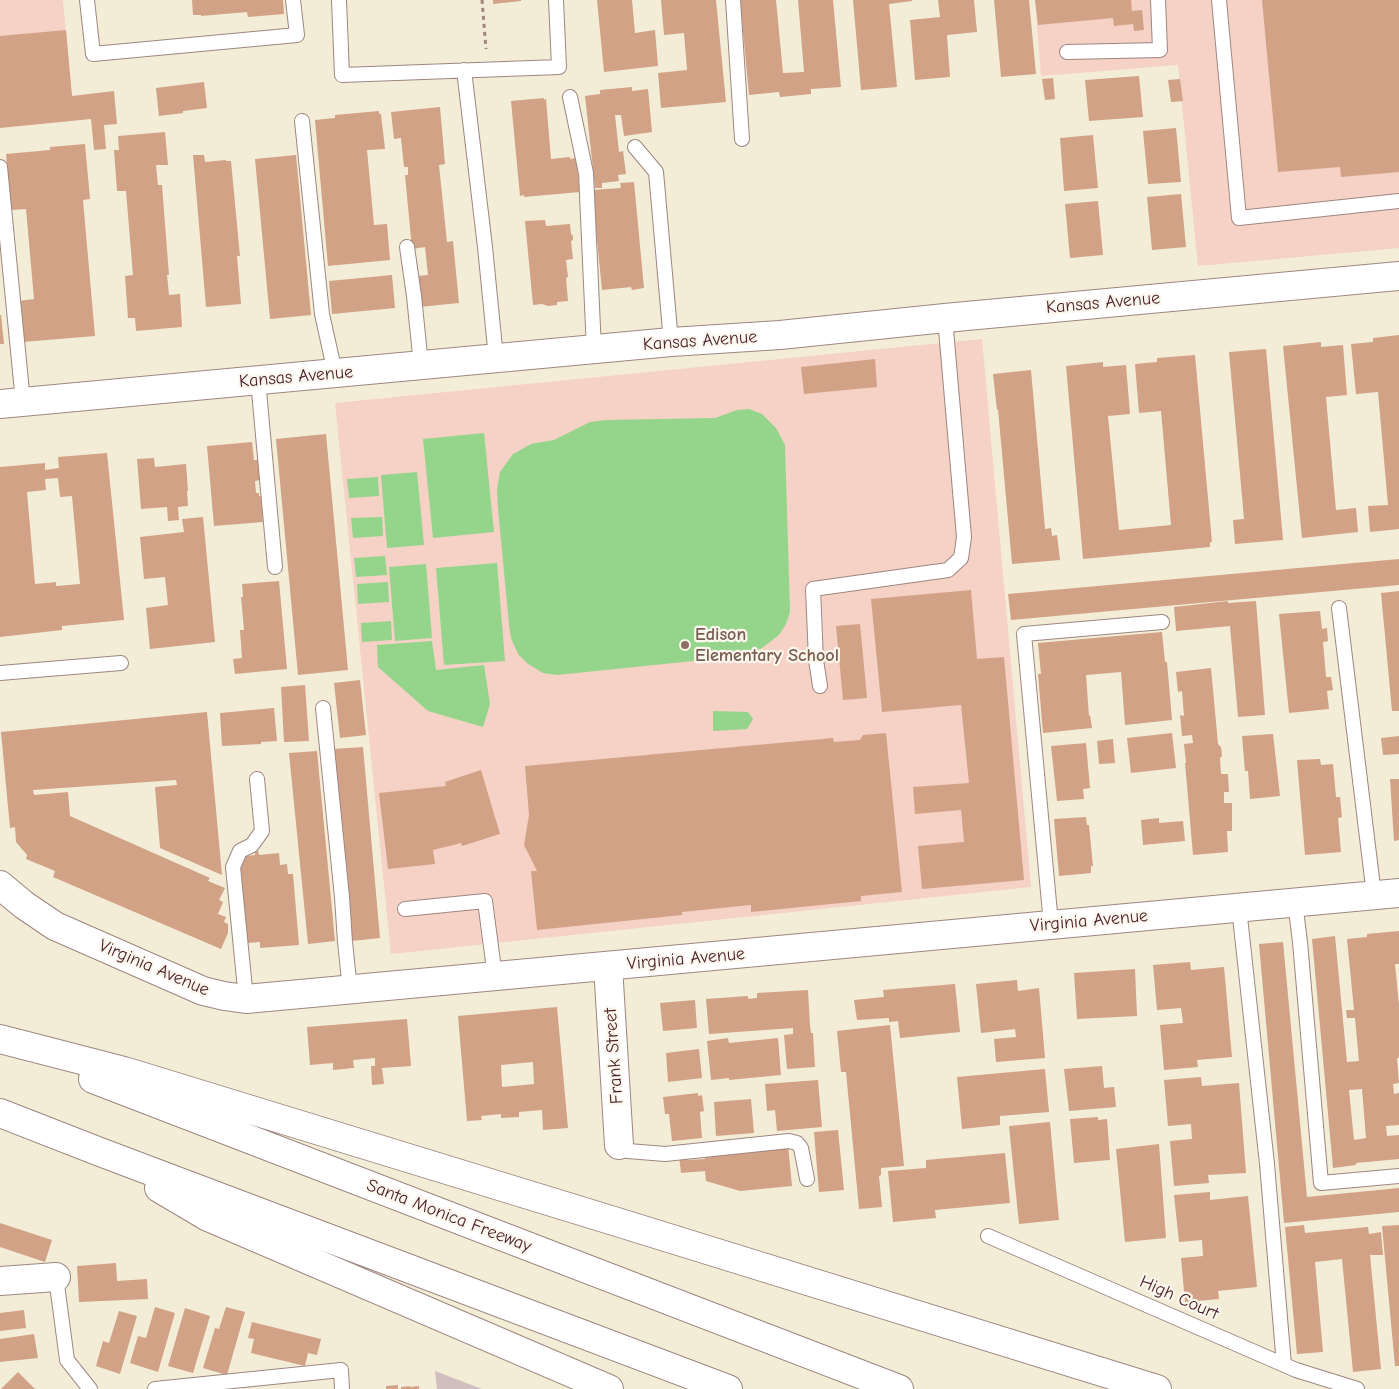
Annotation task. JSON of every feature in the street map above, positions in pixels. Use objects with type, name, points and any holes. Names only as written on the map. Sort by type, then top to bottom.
[{"type":"main road","name":"Kansas Avenue","points":[[11,403],[671,342],[780,335],[1399,276]]},
{"type":"main road","name":"Virginia Avenue","points":[[0,885],[24,905],[55,926],[202,991],[246,999],[1386,894]]},
{"type":"main road","name":"Frank Street","points":[[608,966],[619,1145]]},
{"type":"main road","name":"Santa Monica Freeway","points":[[0,1039],[111,1086],[899,1389]]},
{"type":"main road","points":[[0,1039],[171,1086],[1157,1389]]},
{"type":"main road","points":[[0,1113],[728,1389]]},
{"type":"main road","points":[[100,1152],[208,1217],[609,1389]]},
{"type":"main road","points":[[0,1281],[56,1277]]},
{"type":"lane","points":[[87,0],[94,54],[297,35],[293,0]]},
{"type":"lane","points":[[339,0],[342,75],[559,67],[556,0]]},
{"type":"lane","points":[[733,0],[742,138]]},
{"type":"lane","points":[[1068,52],[1160,50],[1158,0]]},
{"type":"lane","points":[[1219,0],[1238,218],[1399,201]]},
{"type":"lane","points":[[464,70],[496,358]]},
{"type":"lane","points":[[570,97],[586,173],[594,350]]},
{"type":"lane","points":[[302,121],[322,314],[335,373]]},
{"type":"lane","points":[[635,147],[656,172],[671,342]]},
{"type":"lane","points":[[0,167],[11,403]]},
{"type":"lane","points":[[407,247],[421,365]]},
{"type":"lane","points":[[820,686],[816,660],[813,590],[948,570],[961,558],[964,537],[945,318]]},
{"type":"lane","points":[[258,380],[275,567]]},
{"type":"lane","points":[[1339,608],[1386,894]]},
{"type":"lane","points":[[1051,924],[1024,634],[1162,622]]},
{"type":"lane","points":[[0,673],[122,663]]},
{"type":"lane","points":[[323,708],[350,990]]},
{"type":"lane","points":[[246,999],[233,867],[240,851],[252,845],[262,831],[257,779]]},
{"type":"lane","points":[[405,909],[485,900],[495,976]]},
{"type":"lane","points":[[1295,902],[1321,1183],[1399,1176]]},
{"type":"lane","points":[[1239,908],[1267,1164],[1284,1365]]},
{"type":"lane","points":[[619,1145],[628,1151],[666,1154],[789,1141],[797,1143],[801,1148],[807,1179]]},
{"type":"lane","name":"High Court","points":[[988,1236],[1296,1370],[1357,1389]]},
{"type":"lane","points":[[56,1277],[67,1360],[90,1389]]},
{"type":"lane","points":[[155,1389],[341,1370],[342,1389]]},
{"type":"path","points":[[482,0],[487,58]]},
{"type":"shaded area","points":[[0,0],[63,0],[72,97],[0,104]]},
{"type":"shaded area","points":[[1035,0],[1399,0],[1399,248],[1198,266],[1178,65],[1041,76]]},
{"type":"shaded area","name":"Edison Elementary School","points":[[982,339],[1031,887],[391,954],[335,403]]},
{"type":"shaded area","points":[[435,1371],[482,1389],[437,1389]]},
{"type":"green space","points":[[749,409],[762,414],[776,428],[785,445],[790,612],[786,624],[779,635],[762,648],[742,656],[557,675],[543,673],[528,664],[518,654],[511,638],[498,508],[497,489],[500,472],[513,454],[531,444],[554,440],[590,422],[715,418],[737,410]]},
{"type":"green space","points":[[484,433],[494,532],[433,538],[423,439]]},
{"type":"green space","points":[[417,472],[424,545],[387,548],[381,475]]},
{"type":"green space","points":[[378,477],[379,496],[349,498],[347,479]]},
{"type":"green space","points":[[382,517],[383,536],[353,538],[351,518]]},
{"type":"green space","points":[[385,556],[387,575],[356,577],[354,558]]},
{"type":"green space","points":[[497,563],[505,661],[444,665],[436,568]]},
{"type":"green space","points":[[426,564],[432,638],[395,641],[389,567]]},
{"type":"green space","points":[[388,582],[389,602],[358,604],[357,584]]},
{"type":"green space","points":[[391,621],[392,640],[362,642],[361,623]]},
{"type":"green space","points":[[432,641],[436,670],[484,665],[490,704],[483,727],[428,711],[378,667],[377,645]]},
{"type":"green space","points":[[713,711],[748,712],[753,719],[747,729],[713,731]]},
{"type":"building","points":[[192,0],[283,0],[284,14],[248,17],[247,12],[193,15]]},
{"type":"building","points":[[493,0],[521,0],[521,1],[493,4]]},
{"type":"building","points":[[597,0],[632,0],[635,33],[655,30],[658,66],[604,72]]},
{"type":"building","points":[[661,0],[716,0],[726,102],[661,108],[658,73],[687,70],[684,33],[664,35]]},
{"type":"building","points":[[740,0],[776,0],[783,73],[804,72],[798,0],[833,0],[841,87],[811,89],[811,94],[780,97],[779,92],[749,95]]},
{"type":"building","points":[[853,0],[912,0],[889,4],[897,87],[861,90]]},
{"type":"building","points":[[938,0],[974,0],[977,32],[947,35],[950,77],[915,80],[910,20],[940,17]]},
{"type":"building","points":[[994,0],[1029,0],[1036,74],[1001,77]]},
{"type":"building","points":[[1035,0],[1131,0],[1132,11],[1142,10],[1144,30],[1134,31],[1133,24],[1114,26],[1113,18],[1038,25]]},
{"type":"building","points":[[1262,0],[1399,0],[1399,172],[1341,177],[1340,167],[1278,172]]},
{"type":"building","points":[[66,30],[72,96],[114,91],[117,124],[104,125],[106,149],[94,150],[91,119],[0,128],[0,36]]},
{"type":"building","points":[[1139,76],[1143,117],[1089,121],[1085,80]]},
{"type":"building","points":[[1053,78],[1055,99],[1045,100],[1042,79]]},
{"type":"building","points":[[1180,79],[1183,101],[1171,102],[1168,80]]},
{"type":"building","points":[[204,82],[207,108],[159,116],[156,88]]},
{"type":"building","points":[[632,87],[632,91],[648,89],[652,132],[624,136],[621,115],[615,115],[619,152],[623,151],[626,174],[618,175],[619,181],[602,183],[602,188],[595,188],[585,96],[600,94],[600,90]]},
{"type":"building","points":[[544,98],[544,100],[546,99],[551,159],[576,158],[580,192],[524,197],[524,195],[520,196],[511,101]]},
{"type":"building","points":[[440,107],[445,164],[439,165],[447,242],[453,241],[459,303],[419,307],[417,276],[428,275],[425,247],[412,249],[405,175],[408,175],[408,167],[404,167],[401,138],[394,139],[391,112]]},
{"type":"building","points":[[379,111],[379,114],[381,114],[385,149],[367,150],[374,225],[387,224],[390,260],[328,266],[315,120],[335,118],[335,115]]},
{"type":"building","points":[[1176,128],[1181,182],[1148,184],[1143,131]]},
{"type":"building","points":[[165,132],[168,165],[156,165],[158,185],[162,185],[169,295],[180,294],[182,327],[136,331],[135,318],[128,318],[125,276],[133,275],[126,191],[117,191],[114,150],[119,150],[118,136]]},
{"type":"building","points":[[1093,135],[1098,188],[1064,191],[1060,138]]},
{"type":"building","points":[[85,144],[90,199],[83,200],[95,336],[23,342],[19,301],[34,299],[26,209],[11,210],[6,154],[50,150],[50,147]]},
{"type":"building","points":[[193,155],[204,155],[205,162],[231,161],[240,256],[237,256],[241,304],[206,307]]},
{"type":"building","points":[[296,155],[311,315],[270,319],[255,159]]},
{"type":"building","points":[[634,182],[644,288],[632,290],[631,287],[602,290],[592,190],[621,188],[620,183]]},
{"type":"building","points":[[1181,194],[1186,247],[1152,250],[1147,197]]},
{"type":"building","points":[[1098,201],[1103,255],[1070,258],[1065,204]]},
{"type":"building","points":[[545,220],[546,226],[570,224],[573,236],[571,241],[573,259],[566,260],[568,301],[557,302],[557,305],[548,306],[542,304],[533,305],[525,221]]},
{"type":"building","points":[[392,275],[395,308],[332,314],[329,281]]},
{"type":"building","points":[[1,315],[4,344],[0,344]]},
{"type":"building","points":[[1399,335],[1399,529],[1370,532],[1368,506],[1388,505],[1378,392],[1356,394],[1351,344],[1373,342],[1373,338]]},
{"type":"building","points":[[1321,342],[1321,347],[1343,345],[1347,395],[1326,397],[1336,510],[1356,508],[1358,532],[1302,538],[1283,346]]},
{"type":"building","points":[[1266,349],[1283,540],[1235,544],[1233,520],[1244,519],[1229,352]]},
{"type":"building","points":[[1195,355],[1212,542],[1210,542],[1210,547],[1083,559],[1066,366],[1103,362],[1103,367],[1126,365],[1130,414],[1108,416],[1119,530],[1171,525],[1161,411],[1139,413],[1135,364],[1157,362],[1157,358]]},
{"type":"building","points":[[875,359],[877,387],[804,394],[801,367]]},
{"type":"building","points":[[1031,370],[1045,529],[1051,528],[1052,536],[1057,535],[1060,560],[1012,564],[993,374]]},
{"type":"building","points":[[326,434],[348,670],[298,675],[276,439]]},
{"type":"building","points":[[252,442],[254,460],[258,460],[260,480],[255,481],[256,493],[259,493],[259,496],[261,496],[263,522],[214,526],[207,446]]},
{"type":"building","points":[[107,453],[124,620],[62,626],[62,630],[0,637],[0,467],[45,463],[45,470],[59,468],[58,457]],"holes":[[[58,478],[60,497],[72,496],[80,584],[56,586],[56,582],[35,584],[27,492],[46,490],[45,479]]]},
{"type":"building","points":[[154,458],[155,467],[186,464],[188,506],[178,507],[179,520],[168,521],[167,507],[141,509],[137,459]]},
{"type":"building","points":[[203,517],[215,642],[150,649],[146,608],[168,605],[165,577],[144,579],[140,537],[184,532],[182,519]]},
{"type":"building","points":[[1399,559],[1399,585],[1011,620],[1008,594]]},
{"type":"building","points":[[279,581],[287,669],[235,674],[233,659],[242,658],[240,630],[244,630],[241,597],[243,597],[242,584]]},
{"type":"building","points":[[971,590],[977,659],[1004,657],[1024,880],[922,889],[918,846],[964,842],[961,810],[915,814],[913,787],[969,783],[961,705],[882,712],[871,599]]},
{"type":"building","points":[[1399,591],[1399,711],[1392,711],[1381,593]]},
{"type":"building","points":[[1228,601],[1228,603],[1256,601],[1265,715],[1238,717],[1230,626],[1176,631],[1174,607]]},
{"type":"building","points":[[1320,611],[1322,629],[1327,628],[1328,641],[1323,642],[1326,677],[1331,677],[1333,690],[1327,691],[1329,709],[1289,713],[1279,614]]},
{"type":"building","points":[[860,624],[867,698],[843,700],[836,626]]},
{"type":"building","points":[[1162,632],[1165,662],[1167,662],[1172,720],[1125,725],[1121,672],[1086,675],[1089,716],[1092,728],[1043,733],[1038,674],[1041,674],[1038,643]]},
{"type":"building","points":[[1211,668],[1218,744],[1221,747],[1222,756],[1220,758],[1221,774],[1228,774],[1229,792],[1224,792],[1224,803],[1232,803],[1232,831],[1227,831],[1228,852],[1193,855],[1184,744],[1193,743],[1192,735],[1182,736],[1180,715],[1184,716],[1182,691],[1178,692],[1176,672]]},
{"type":"building","points":[[360,680],[366,735],[340,738],[334,683]]},
{"type":"building","points":[[305,685],[309,741],[284,742],[281,687]]},
{"type":"building","points":[[274,708],[277,741],[261,742],[261,744],[222,746],[220,713]]},
{"type":"building","points":[[207,712],[222,875],[160,848],[155,787],[177,785],[176,780],[33,790],[34,795],[68,792],[70,816],[210,878],[208,881],[225,888],[219,900],[223,902],[218,914],[226,917],[224,922],[228,924],[228,933],[221,949],[53,877],[55,871],[26,859],[27,855],[16,842],[15,827],[10,828],[1,732]]},
{"type":"building","points":[[886,733],[902,892],[861,896],[861,901],[751,912],[751,905],[682,912],[682,915],[537,930],[531,871],[537,871],[524,845],[529,815],[525,766],[833,738],[834,742],[860,740],[863,735]]},
{"type":"building","points":[[1172,733],[1176,768],[1131,773],[1127,738]]},
{"type":"building","points":[[1273,734],[1280,796],[1250,799],[1248,771],[1245,771],[1242,736]]},
{"type":"building","points":[[1399,736],[1399,754],[1383,755],[1381,738]]},
{"type":"building","points":[[1113,739],[1115,763],[1099,764],[1097,741]]},
{"type":"building","points":[[1086,743],[1090,788],[1083,789],[1084,799],[1057,801],[1051,746]]},
{"type":"building","points":[[363,747],[380,938],[352,941],[334,749]]},
{"type":"building","points":[[317,751],[335,941],[308,944],[289,753]]},
{"type":"building","points":[[1320,759],[1321,765],[1333,764],[1336,797],[1340,797],[1342,817],[1338,818],[1341,852],[1305,855],[1297,760]]},
{"type":"building","points":[[481,770],[500,834],[462,846],[461,843],[433,850],[435,864],[388,869],[379,793],[446,786],[445,782]]},
{"type":"building","points":[[1390,779],[1399,779],[1399,840],[1394,841]]},
{"type":"building","points":[[1086,817],[1087,825],[1089,825],[1093,866],[1091,866],[1091,873],[1059,876],[1054,819]]},
{"type":"building","points":[[1159,818],[1159,823],[1183,821],[1185,841],[1143,845],[1141,820]]},
{"type":"building","points":[[258,851],[259,855],[279,853],[280,865],[287,864],[288,874],[293,874],[299,945],[260,948],[260,942],[247,943],[240,857],[255,855],[255,852]]},
{"type":"building","points":[[1399,931],[1399,964],[1395,964],[1399,1005],[1399,1058],[1397,1058],[1399,1083],[1393,1084],[1394,1094],[1399,1093],[1399,1125],[1386,1126],[1387,1136],[1399,1135],[1399,1159],[1356,1163],[1356,1165],[1333,1168],[1312,939],[1335,936],[1347,1062],[1359,1061],[1355,1018],[1347,1018],[1346,1010],[1354,1010],[1347,939],[1367,937],[1367,934]],"holes":[[[1362,1089],[1366,1138],[1354,1140],[1349,1090]]]},
{"type":"building","points":[[1283,942],[1307,1197],[1399,1188],[1399,1212],[1284,1223],[1259,944]]},
{"type":"building","points":[[1190,962],[1191,970],[1224,967],[1232,1057],[1197,1060],[1198,1067],[1164,1070],[1160,1025],[1183,1023],[1181,1008],[1157,1010],[1153,965]]},
{"type":"building","points":[[1135,969],[1137,1016],[1077,1019],[1074,973]]},
{"type":"building","points":[[1017,980],[1018,991],[1039,988],[1045,1058],[996,1062],[994,1039],[1016,1037],[1015,1029],[981,1033],[976,984]]},
{"type":"building","points":[[955,984],[960,1032],[900,1038],[898,1021],[889,1022],[889,1018],[857,1020],[854,1000],[884,997],[883,990]]},
{"type":"building","points":[[808,990],[815,1067],[787,1069],[784,1035],[793,1034],[793,1028],[709,1034],[706,999],[748,996],[748,999],[757,998],[757,993]]},
{"type":"building","points":[[695,1000],[697,1028],[663,1031],[660,1003]]},
{"type":"building","points":[[557,1007],[568,1128],[543,1130],[542,1110],[519,1112],[519,1117],[501,1118],[501,1114],[481,1116],[482,1120],[467,1121],[458,1016]],"holes":[[[533,1062],[534,1084],[502,1087],[501,1065]]]},
{"type":"building","points":[[407,1019],[411,1066],[382,1068],[384,1084],[372,1085],[371,1066],[375,1066],[375,1058],[353,1060],[354,1068],[333,1070],[333,1063],[310,1065],[307,1027]]},
{"type":"building","points":[[890,1025],[904,1166],[881,1168],[881,1175],[879,1176],[882,1207],[859,1209],[846,1072],[841,1072],[837,1031]]},
{"type":"building","points":[[728,1038],[729,1043],[778,1038],[781,1075],[711,1080],[707,1041]]},
{"type":"building","points":[[699,1049],[702,1078],[668,1082],[666,1053]]},
{"type":"building","points":[[1102,1066],[1104,1088],[1114,1087],[1116,1107],[1069,1111],[1064,1069]]},
{"type":"building","points":[[1045,1069],[1049,1112],[1000,1116],[1000,1125],[962,1129],[957,1077]]},
{"type":"building","points":[[1201,1077],[1202,1086],[1239,1083],[1246,1173],[1208,1175],[1209,1183],[1174,1186],[1170,1141],[1192,1139],[1191,1124],[1168,1126],[1164,1080]]},
{"type":"building","points":[[818,1080],[822,1127],[777,1131],[775,1110],[767,1111],[765,1084]]},
{"type":"building","points":[[698,1093],[698,1096],[702,1095],[704,1111],[700,1112],[702,1138],[672,1141],[669,1114],[665,1114],[663,1097]]},
{"type":"building","points":[[751,1099],[754,1133],[716,1136],[714,1102]]},
{"type":"building","points":[[1098,1117],[1098,1120],[1107,1119],[1110,1160],[1074,1163],[1070,1119]]},
{"type":"building","points":[[1050,1122],[1059,1220],[1019,1224],[1009,1126]]},
{"type":"building","points":[[838,1130],[844,1190],[819,1192],[814,1132]]},
{"type":"building","points":[[1159,1144],[1166,1238],[1125,1242],[1116,1149]]},
{"type":"building","points":[[788,1145],[792,1186],[740,1191],[706,1181],[705,1171],[681,1173],[679,1156],[688,1155],[688,1160],[705,1159],[704,1153]]},
{"type":"building","points":[[1005,1153],[1010,1203],[935,1210],[936,1218],[893,1222],[888,1171],[926,1168],[926,1160]]},
{"type":"building","points":[[1210,1192],[1210,1200],[1248,1196],[1257,1287],[1218,1291],[1219,1299],[1185,1302],[1181,1258],[1203,1256],[1202,1240],[1179,1242],[1174,1195]]},
{"type":"building","points":[[0,1223],[52,1240],[45,1262],[0,1247]]},
{"type":"building","points":[[1304,1225],[1305,1233],[1368,1227],[1369,1234],[1381,1232],[1383,1255],[1370,1255],[1381,1369],[1353,1372],[1342,1259],[1315,1262],[1323,1352],[1297,1354],[1285,1227]]},
{"type":"building","points":[[1399,1225],[1399,1366],[1395,1366],[1382,1226]]},
{"type":"building","points":[[116,1263],[117,1281],[147,1279],[148,1299],[79,1302],[77,1266]]},
{"type":"building","points":[[155,1307],[175,1313],[158,1372],[130,1363],[138,1336],[146,1338]]},
{"type":"building","points":[[226,1307],[245,1312],[227,1375],[203,1368],[215,1328],[219,1329]]},
{"type":"building","points":[[185,1308],[210,1316],[193,1373],[168,1366]]},
{"type":"building","points":[[24,1310],[26,1328],[0,1331],[0,1313]]},
{"type":"building","points":[[119,1311],[137,1316],[120,1374],[96,1366],[103,1341],[109,1343]]},
{"type":"building","points":[[252,1322],[321,1339],[317,1355],[308,1353],[305,1366],[251,1353],[254,1339],[248,1338]]},
{"type":"building","points":[[34,1334],[38,1358],[0,1362],[0,1339]]},
{"type":"building","points":[[18,1372],[35,1389],[1,1389]]},
{"type":"building","points":[[398,1385],[398,1389],[386,1389],[386,1386]]},
{"type":"building","points":[[419,1386],[419,1389],[401,1389],[401,1387]]},
{"type":"place","name":"Edison Elementary School","points":[[685,645]]}]
